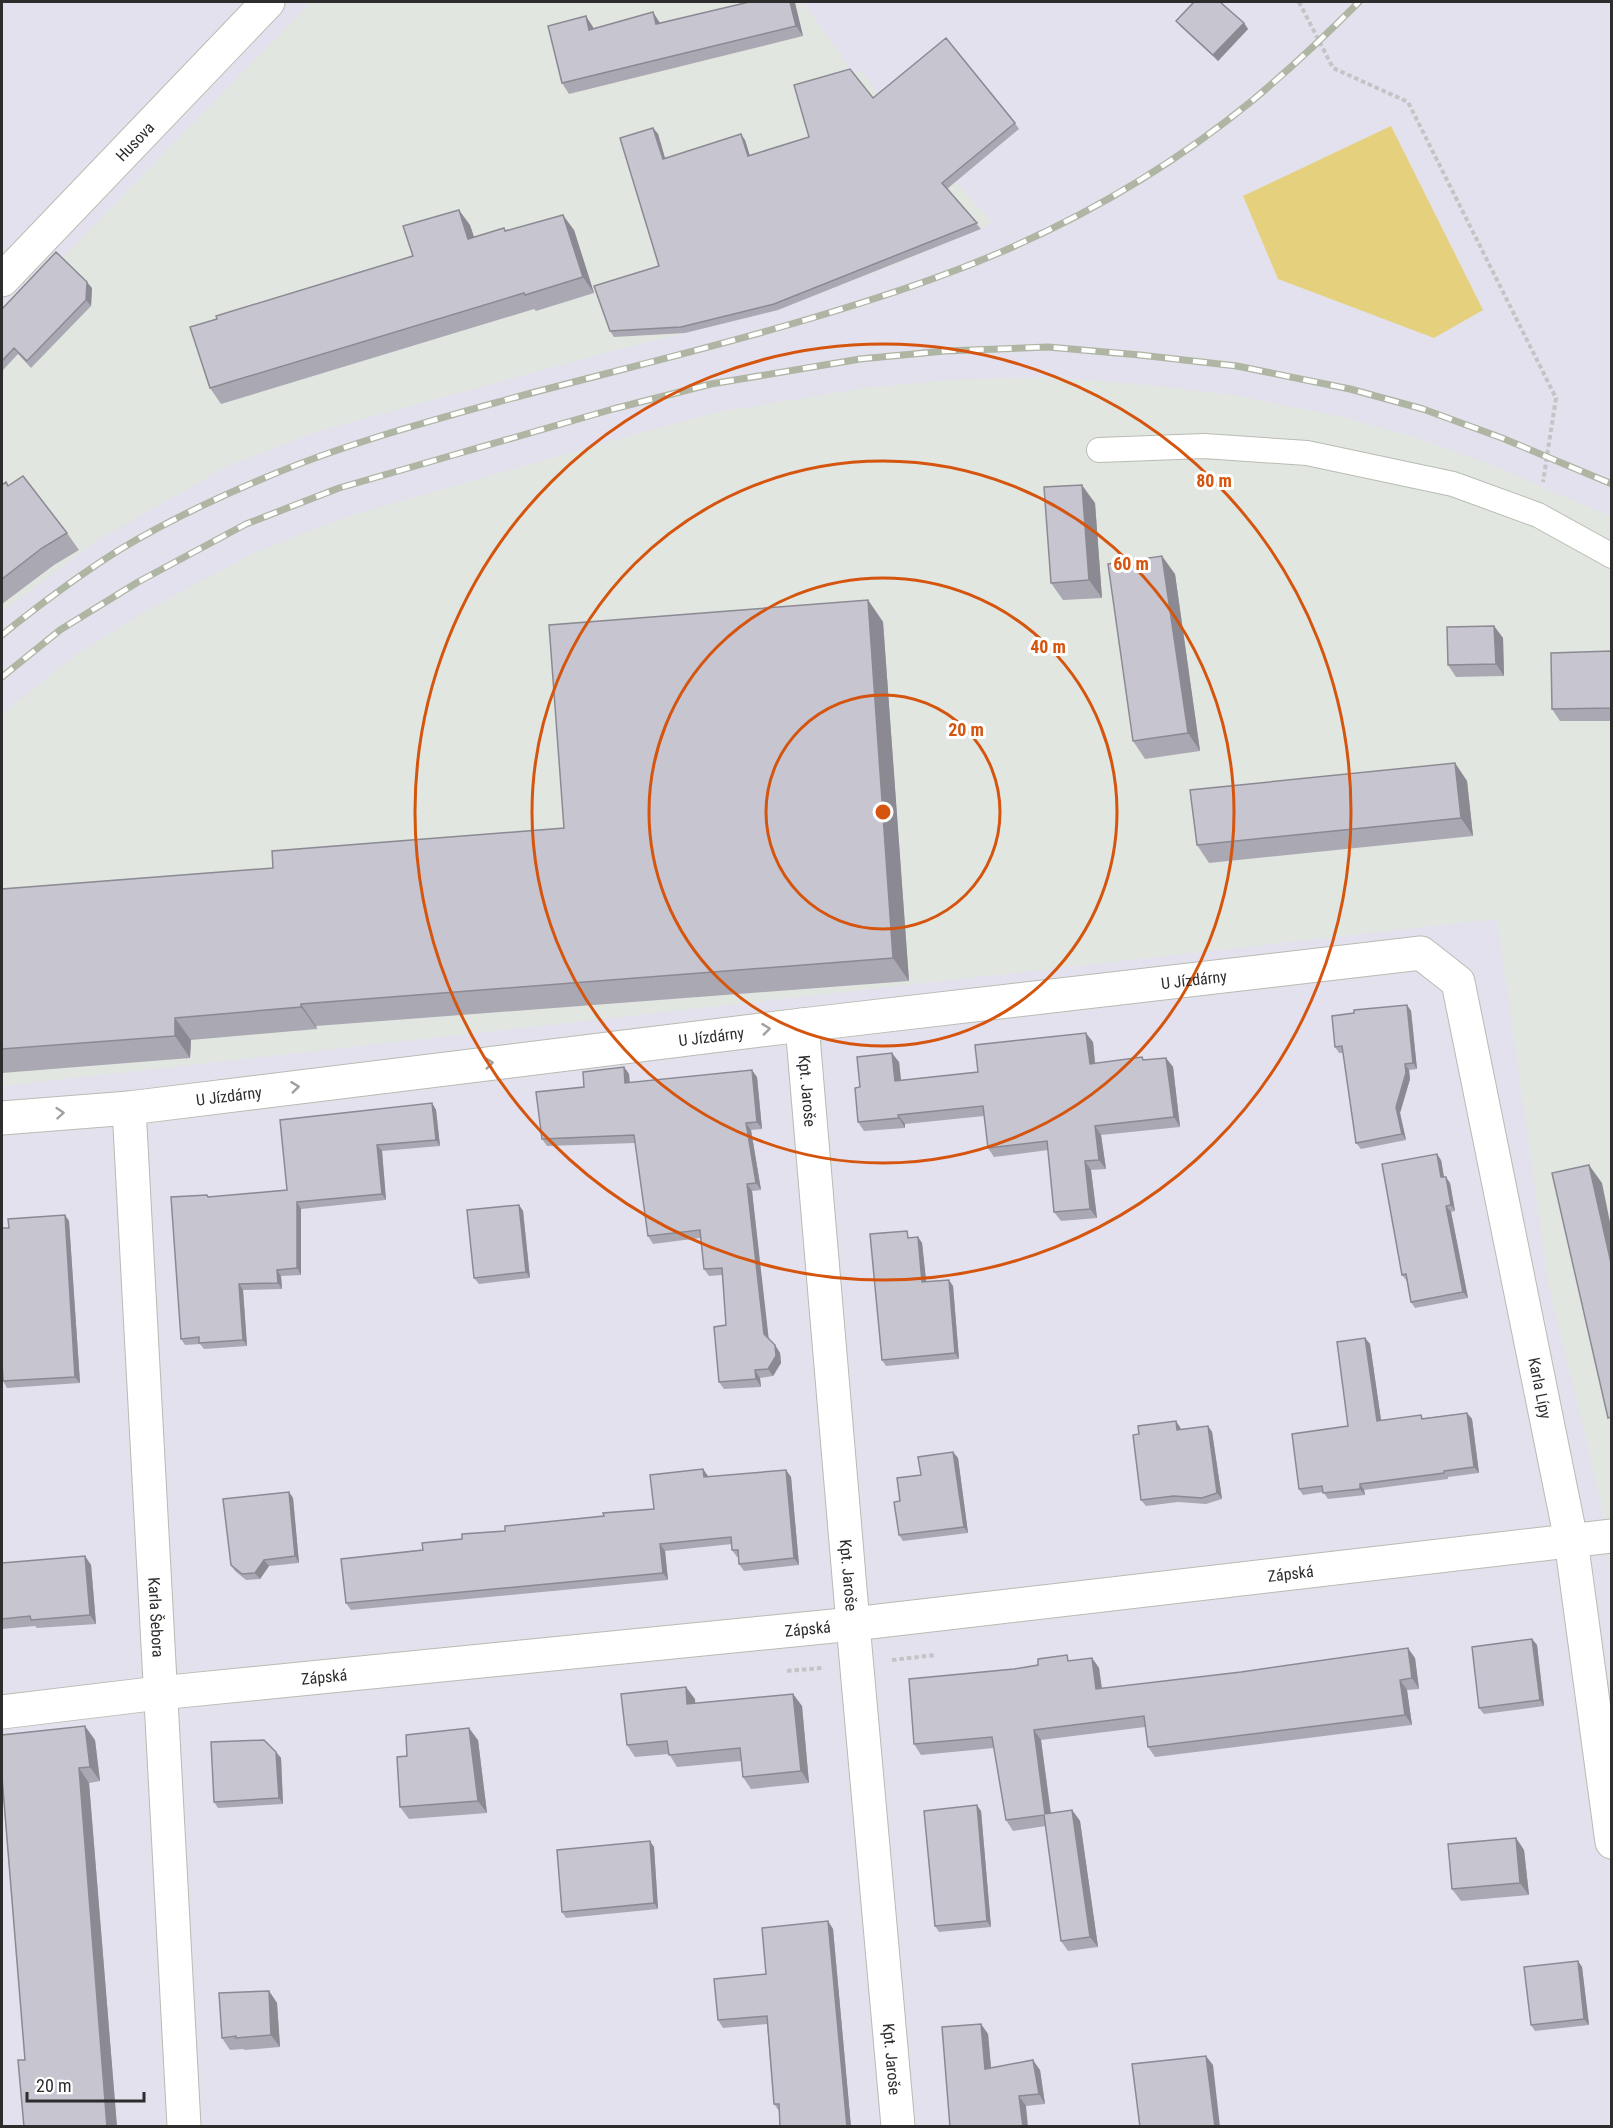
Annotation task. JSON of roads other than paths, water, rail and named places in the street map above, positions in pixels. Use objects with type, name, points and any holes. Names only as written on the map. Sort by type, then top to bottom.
[{"type":"street","name":"Husova","points":[[2,280],[268,2]]},
{"type":"street","name":"U Jízdárny","points":[[2,1118],[129,1107],[1421,953]]},
{"type":"street","name":"Karla Lípy","points":[[1421,953],[1458,982],[1571,1540],[1611,1842]]},
{"type":"street","name":"Kpt. Jaroše","points":[[802,1025],[898,2127]]},
{"type":"street","name":"Karla Šebora","points":[[129,1107],[184,2127]]},
{"type":"street","name":"Zápská","points":[[2,1712],[159,1693],[853,1624],[1611,1536]]},
{"type":"lane","points":[[1099,450],[1204,446],[1307,453],[1453,484],[1538,516],[1611,556]]},
{"type":"railway","points":[[2,635],[74,580],[136,540],[208,503],[292,467],[446,416],[830,313],[935,278],[1020,244],[1102,202],[1180,155],[1253,100],[1359,2]]},
{"type":"railway","points":[[2,677],[60,630],[138,582],[246,524],[339,488],[613,409],[711,384],[860,359],[945,351],[1048,347],[1237,366],[1350,389],[1423,409],[1502,438],[1612,484]]}]
